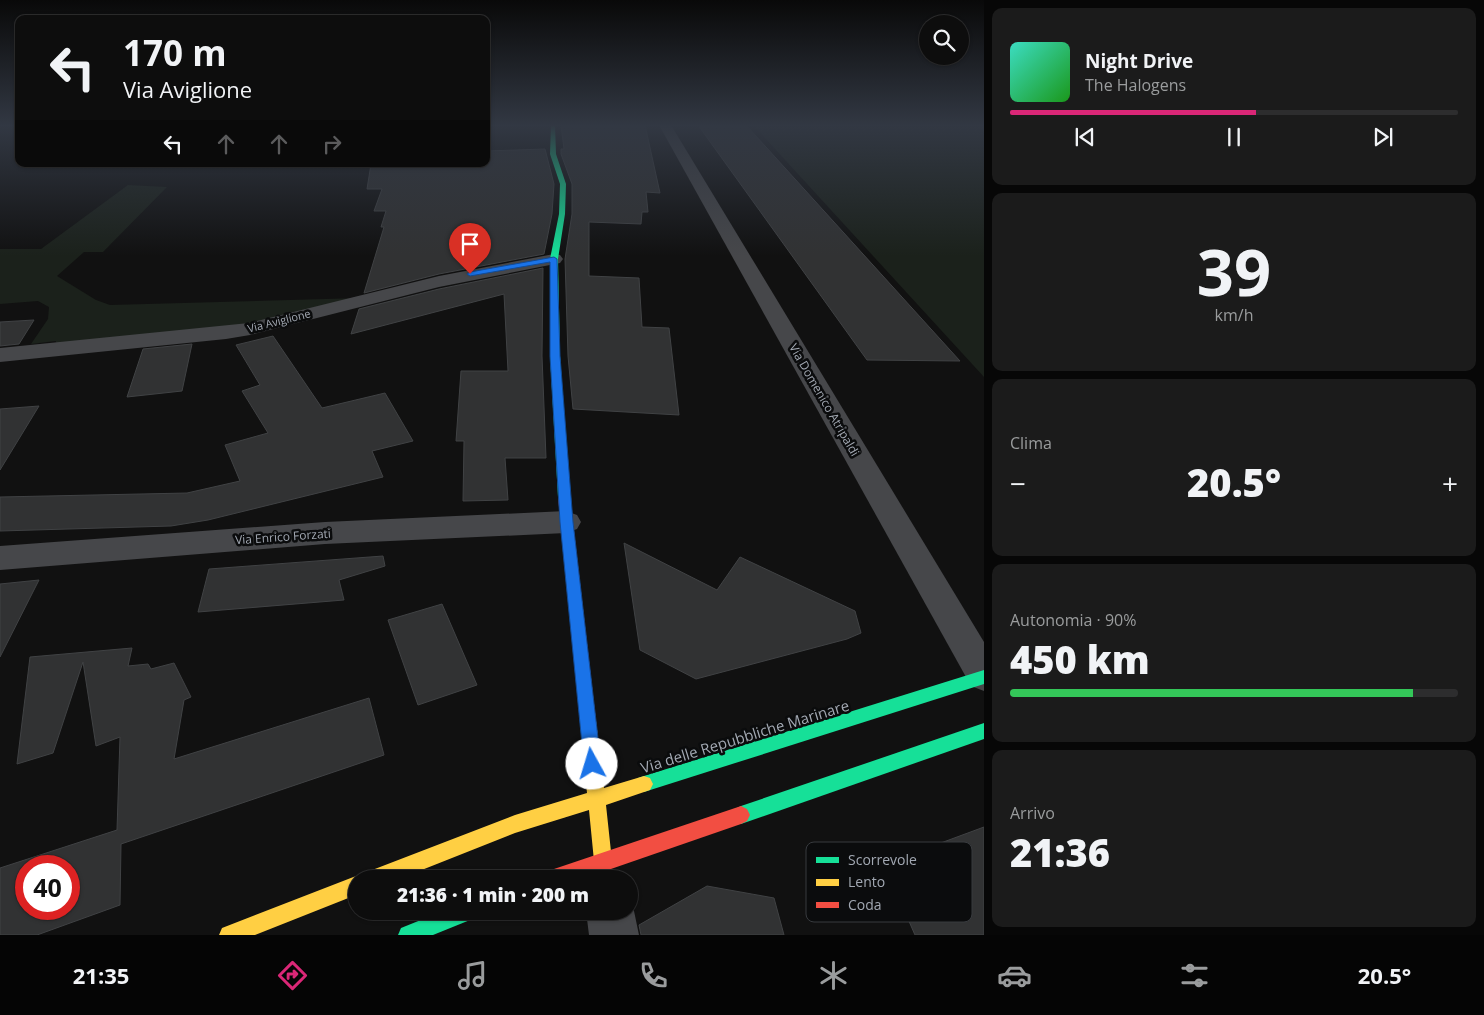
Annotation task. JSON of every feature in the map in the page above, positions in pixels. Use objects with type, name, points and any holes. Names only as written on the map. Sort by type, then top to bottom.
[{"type":"street","points":[[559,169],[564,184],[562,214],[554,259],[555,356],[566,522],[604,870],[984,731]]},
{"type":"street","name":"Via Domenico Atripaldi","points":[[690,169],[984,676]]},
{"type":"street","name":"Via Aviglione","points":[[0,355],[226,334],[487,270],[554,259]]},
{"type":"street","name":"Via Enrico Forzati","points":[[0,558],[325,533],[566,522]]},
{"type":"street","name":"Via delle Repubbliche Marinare","points":[[397,870],[514,824],[984,676]]},
{"type":"street","points":[[229,935],[348,889]]},
{"type":"street","points":[[408,935],[446,920]]},
{"type":"street","points":[[612,920],[614,935]]},
{"type":"shaded area","points":[[793,169],[984,169],[984,377]]},
{"type":"shaded area","points":[[128,185],[167,187],[103,252],[84,252],[57,276],[96,300],[110,305],[361,298],[256,324],[55,346],[56,341],[31,344],[48,319],[49,307],[38,301],[0,304],[0,249],[41,249]]},
{"type":"building","points":[[370,169],[550,169],[554,184],[552,214],[544,254],[439,274],[364,293],[384,227],[381,227],[386,211],[374,211],[382,189],[367,189]]},
{"type":"building","points":[[566,169],[655,169],[660,193],[646,192],[648,212],[642,212],[641,224],[589,222],[589,276],[639,278],[642,327],[669,328],[679,415],[573,409],[568,356],[565,259],[572,214],[572,184]]},
{"type":"building","points":[[729,169],[786,169],[960,361],[867,360]]},
{"type":"building","points":[[543,268],[542,356],[546,458],[505,458],[508,500],[463,501],[464,441],[456,441],[461,371],[508,371],[504,294],[351,334],[359,309],[439,289]]},
{"type":"building","points":[[34,320],[19,344],[0,346],[0,322]]},
{"type":"building","points":[[273,336],[322,408],[385,393],[413,441],[372,451],[383,477],[208,520],[171,526],[0,531],[0,497],[187,493],[240,481],[225,445],[268,433],[242,391],[260,385],[236,345]]},
{"type":"building","points":[[192,344],[182,391],[127,397],[143,349]]},
{"type":"building","points":[[39,406],[0,470],[0,409]]},
{"type":"building","points":[[624,543],[717,590],[740,557],[855,611],[861,633],[847,639],[696,679],[640,650]]},
{"type":"building","points":[[383,556],[385,566],[339,580],[344,600],[198,612],[209,569]]},
{"type":"building","points":[[39,580],[0,657],[0,584]]},
{"type":"building","points":[[442,604],[477,685],[418,705],[388,620]]},
{"type":"building","points":[[132,648],[128,666],[148,664],[151,669],[174,663],[191,697],[184,700],[174,759],[369,698],[384,755],[121,844],[120,905],[80,919],[80,855],[40,855],[117,830],[120,737],[96,746],[83,662],[53,753],[17,764],[30,657]]},
{"type":"building","points":[[984,827],[984,935],[915,935],[909,922],[972,922],[972,842],[943,842]]},
{"type":"building","points":[[15,863],[15,920],[78,920],[37,935],[0,935],[0,868]]},
{"type":"building","points":[[707,886],[774,898],[784,935],[641,935],[639,925]]},
{"type":"traffic: fast","points":[[558,169],[563,184],[562,214],[554,259],[555,356],[564,497]]},
{"type":"traffic: fast","points":[[644,784],[984,677]]},
{"type":"traffic: fast","points":[[741,815],[984,731]]},
{"type":"traffic: fast","points":[[408,935],[446,920]]},
{"type":"traffic: slow","points":[[588,721],[603,861]]},
{"type":"traffic: slow","points":[[397,870],[515,824],[644,784]]},
{"type":"traffic: slow","points":[[229,935],[348,889]]},
{"type":"traffic: jam","points":[[564,497],[588,721]]},
{"type":"traffic: jam","points":[[580,870],[741,815]]},
{"type":"route","points":[[470,274],[554,259],[555,356],[566,522],[592,764]]}]
